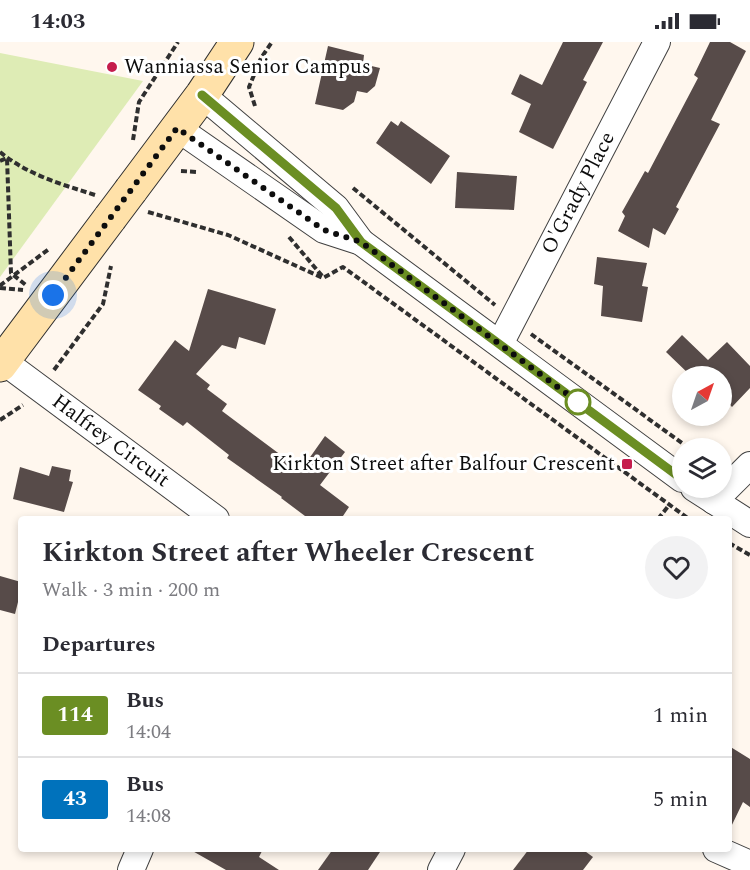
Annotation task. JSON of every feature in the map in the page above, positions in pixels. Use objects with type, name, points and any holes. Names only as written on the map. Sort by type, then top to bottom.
[{"type":"street","points":[[1,363],[122,204],[202,95],[237,42]]},
{"type":"street","name":"O'Grady Place","points":[[500,344],[657,42]]},
{"type":"street","points":[[202,95],[336,208],[361,242],[672,472]]},
{"type":"street","points":[[177,128],[324,230],[361,242]]},
{"type":"street","name":"Halfrey Circuit","points":[[1,363],[212,516]]},
{"type":"street","points":[[732,476],[750,465]]},
{"type":"street","points":[[710,498],[750,524]]},
{"type":"street","points":[[131,870],[139,852]]},
{"type":"street","points":[[441,870],[450,852]]},
{"type":"street","points":[[723,852],[750,864]]},
{"type":"path","points":[[133,144],[138,102],[178,42]]},
{"type":"path","points":[[255,107],[249,87],[261,58],[272,42]]},
{"type":"path","points":[[0,152],[43,178],[228,235],[323,278]]},
{"type":"path","points":[[0,161],[7,158]]},
{"type":"path","points":[[0,288],[33,290],[11,273],[7,158]]},
{"type":"path","points":[[173,176],[181,170],[199,172]]},
{"type":"path","points":[[345,182],[489,301]]},
{"type":"path","points":[[285,232],[323,278]]},
{"type":"path","points":[[63,359],[103,304],[111,264]]},
{"type":"path","points":[[323,278],[343,267],[685,516]]},
{"type":"path","points":[[529,333],[675,438]]},
{"type":"path","points":[[0,420],[27,402]]},
{"type":"path","points":[[660,516],[669,504]]},
{"type":"path","points":[[732,545],[750,555]]},
{"type":"green space","points":[[0,53],[143,81],[0,277]]},
{"type":"building","points":[[563,42],[603,42],[583,80],[587,82],[553,149],[519,132],[531,104],[511,94],[520,74],[542,85]]},
{"type":"building","points":[[710,42],[730,42],[746,51],[711,120],[720,124],[676,207],[679,209],[665,235],[653,228],[649,248],[618,231],[625,216],[622,212],[645,171],[648,173],[698,78],[694,75]]},
{"type":"building","points":[[328,46],[364,55],[363,64],[380,68],[375,86],[367,93],[357,91],[354,102],[343,110],[315,104]]},
{"type":"building","points":[[391,121],[398,126],[401,121],[450,156],[431,184],[376,143]]},
{"type":"building","points":[[457,172],[517,176],[514,210],[455,208]]},
{"type":"building","points":[[597,257],[647,263],[642,286],[648,287],[642,322],[601,316],[603,286],[594,284]]},
{"type":"building","points":[[208,289],[276,309],[265,345],[239,337],[236,349],[222,345],[196,374],[210,385],[207,389],[227,404],[222,411],[301,470],[325,436],[345,452],[320,485],[349,507],[343,516],[305,516],[227,458],[229,455],[187,422],[183,426],[159,409],[161,406],[138,390],[175,340],[189,351]]},
{"type":"building","points":[[682,335],[708,360],[727,342],[750,366],[750,388],[732,407],[732,366],[681,366],[666,352]]},
{"type":"building","points":[[52,466],[71,470],[69,481],[73,482],[64,512],[13,499],[20,467],[49,476]]},
{"type":"building","points":[[0,576],[18,581],[18,602],[15,614],[0,610]]},
{"type":"building","points":[[732,748],[750,759],[750,807],[743,802],[732,825]]},
{"type":"building","points":[[194,852],[262,852],[259,857],[279,870],[226,870]]},
{"type":"building","points":[[331,852],[380,852],[368,870],[318,870]]},
{"type":"building","points":[[527,852],[586,852],[593,857],[583,870],[513,870]]},
{"type":"bus line","name":"114","points":[[202,95],[336,208],[361,242],[672,472]]},
{"type":"place","name":"Wanniassa Senior Campus","points":[[112,67]]},
{"type":"place","name":"Kirkton Street after Balfour Crescent","points":[[627,464]]},
{"type":"route","points":[[53,295],[177,128],[324,230],[361,242],[578,402]]}]
